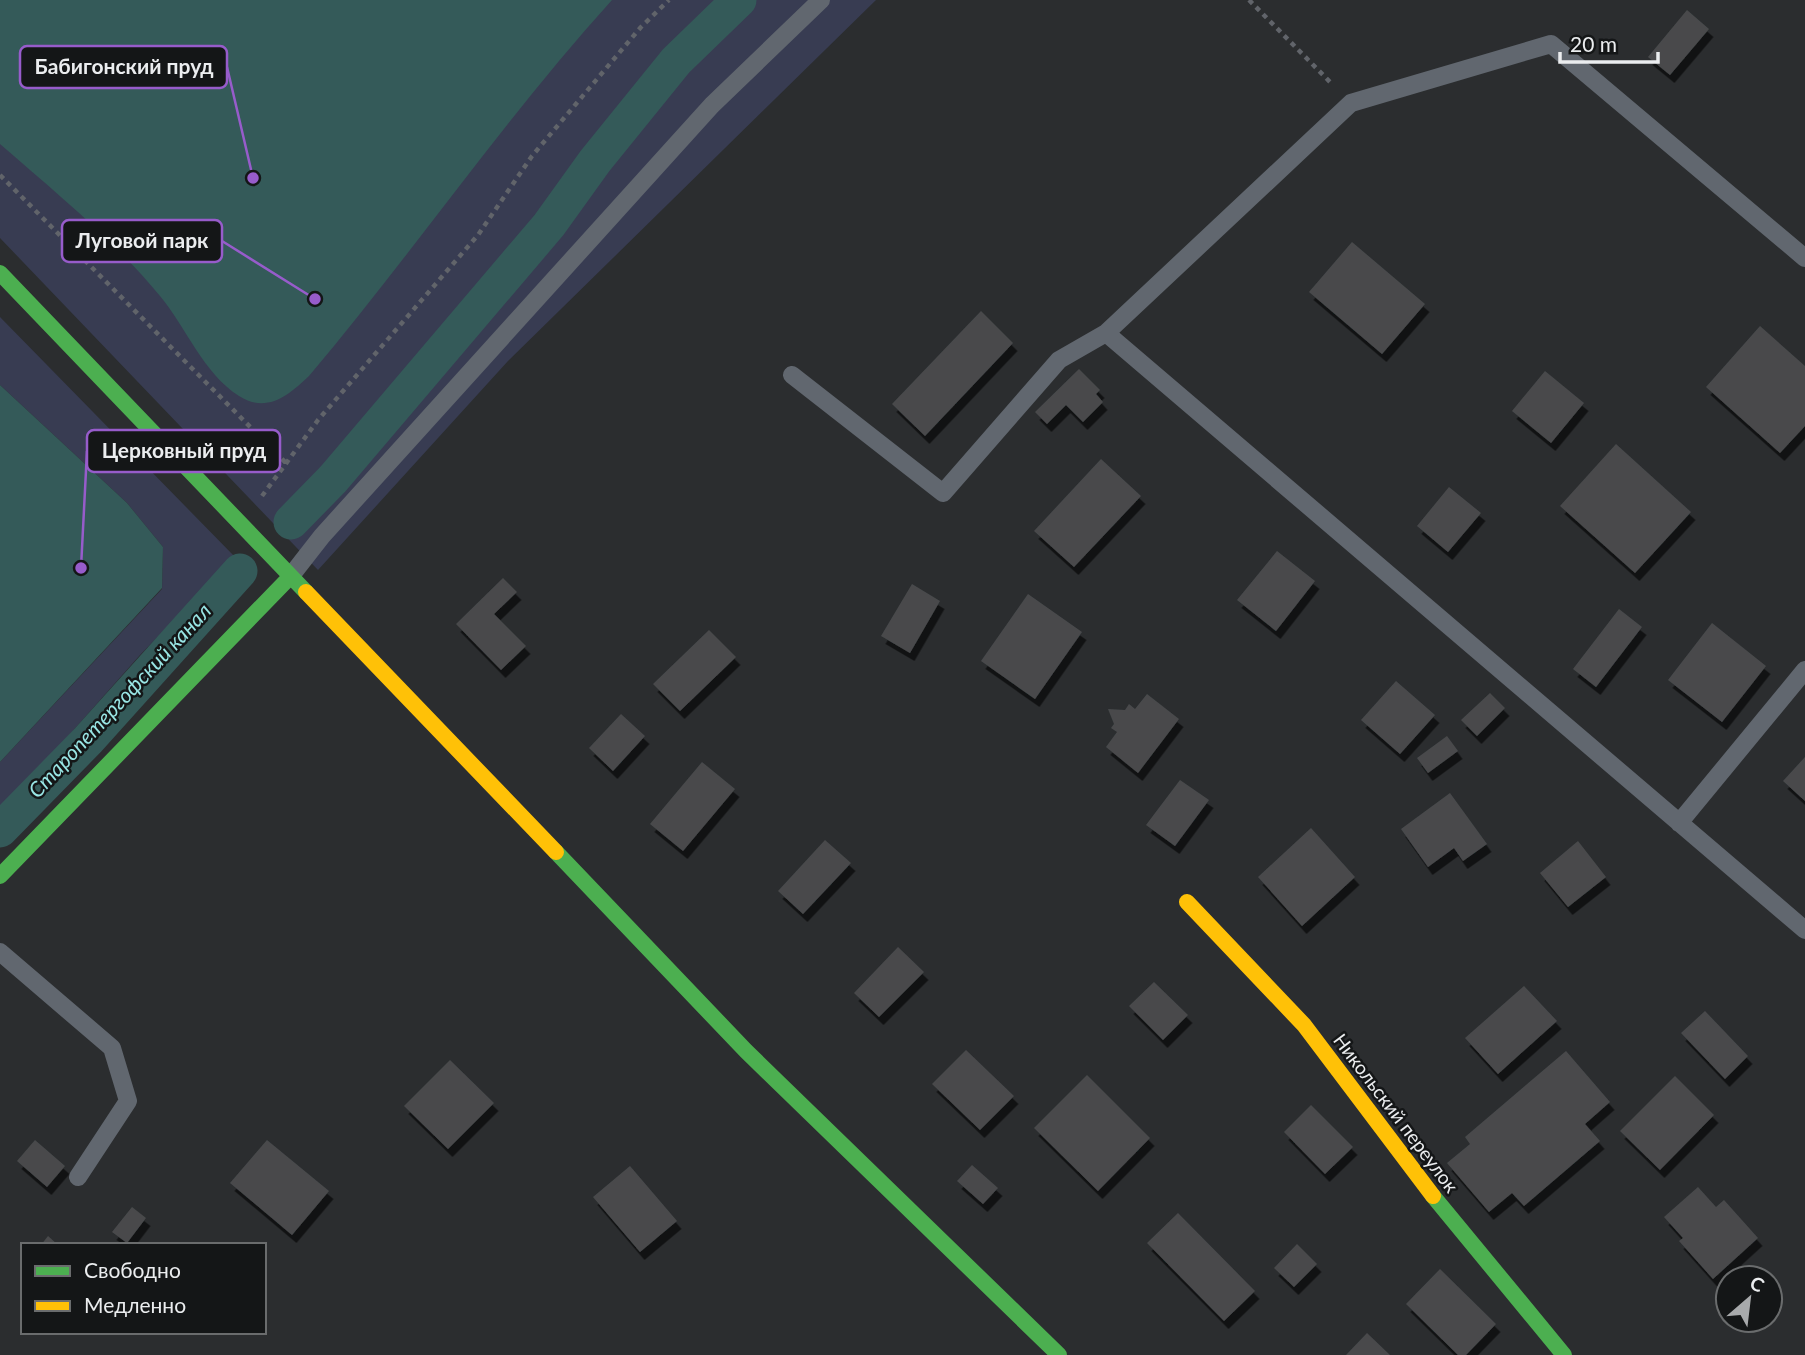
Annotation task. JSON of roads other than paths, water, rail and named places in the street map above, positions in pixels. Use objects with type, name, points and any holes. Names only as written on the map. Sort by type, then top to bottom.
[{"type":"street","points":[[0,273],[746,1051],[1059,1355]]},
{"type":"street","points":[[0,876],[290,577]]},
{"type":"street","name":"Никольский переулок","points":[[1187,902],[1304,1026],[1465,1238],[1564,1355]]},
{"type":"lane","points":[[290,577],[322,536],[712,105],[821,0]]},
{"type":"lane","points":[[792,375],[943,493],[1059,360],[1106,333],[1350,103],[1551,44],[1805,258]]},
{"type":"lane","points":[[1106,333],[1805,930]]},
{"type":"lane","points":[[1679,823],[1805,670]]},
{"type":"lane","points":[[0,952],[112,1048],[128,1101],[78,1177]]},
{"type":"waterway","points":[[291,522],[333,479],[549,225],[595,161],[676,61],[739,0]]},
{"type":"waterway","name":"Старопетергофский канал","points":[[0,830],[88,740],[240,571]]},
{"type":"place","name":"Бабигонский пруд","points":[[253,178]]},
{"type":"place","name":"Луговой парк","points":[[315,299]]},
{"type":"place","name":"Церковный пруд","points":[[81,568]]}]
